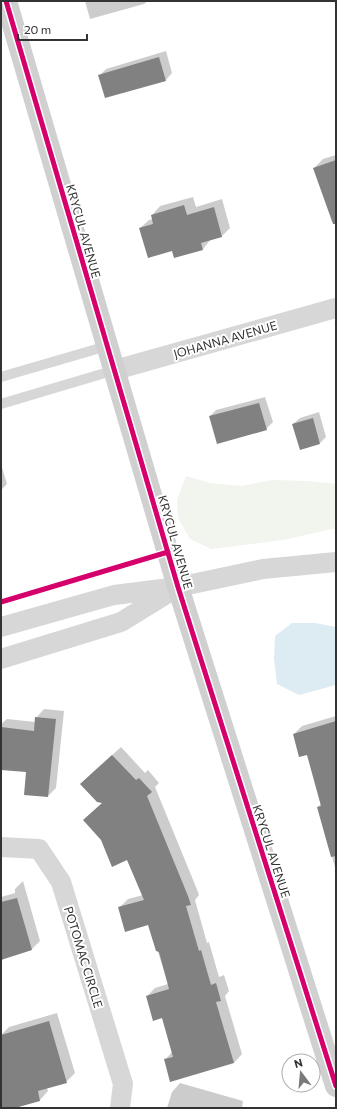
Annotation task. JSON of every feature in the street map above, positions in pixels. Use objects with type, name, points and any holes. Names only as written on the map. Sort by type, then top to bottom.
[{"type":"street","name":"KRYCUL AVENUE","points":[[6,1],[178,587],[336,1086]]},
{"type":"street","name":"JOHANNA AVENUE","points":[[114,370],[336,308]]},
{"type":"street","points":[[1,627],[114,595],[178,587],[263,569],[336,562]]},
{"type":"street","points":[[1,659],[122,622],[178,587]]},
{"type":"street","name":"POTOMAC CIRCLE","points":[[1,847],[39,849],[60,882],[123,1084],[120,1108]]},
{"type":"lane","points":[[1,377],[107,346]]},
{"type":"lane","points":[[1,404],[114,370]]},
{"type":"shaded area","points":[[186,476],[210,483],[242,486],[272,480],[308,481],[336,484],[336,530],[332,529],[283,540],[211,549],[190,539],[178,518],[177,500]]},
{"type":"shaded area","points":[[292,623],[315,623],[336,627],[336,685],[299,695],[277,684],[274,659],[275,636]]},
{"type":"building","points":[[159,57],[166,81],[105,98],[98,75]]},
{"type":"building","points":[[336,160],[336,224],[333,224],[313,168]]},
{"type":"building","points":[[184,205],[187,215],[214,207],[222,237],[201,243],[203,250],[174,258],[172,251],[148,258],[139,228],[153,224],[151,215]]},
{"type":"building","points":[[259,403],[267,430],[217,444],[209,416]]},
{"type":"building","points":[[313,418],[320,444],[300,450],[292,424]]},
{"type":"building","points":[[35,717],[56,719],[48,797],[24,795],[26,772],[1,770],[1,727],[34,731]]},
{"type":"building","points":[[336,721],[336,856],[331,857],[317,807],[321,806],[307,755],[299,757],[293,734]]},
{"type":"building","points":[[112,755],[136,780],[139,778],[152,792],[147,796],[191,905],[186,906],[211,985],[216,983],[221,1001],[216,1002],[234,1063],[170,1082],[164,1059],[173,1057],[162,1018],[153,1021],[146,996],[169,989],[159,952],[156,951],[148,925],[125,932],[118,907],[144,900],[127,860],[112,867],[101,840],[83,820],[102,803],[97,802],[80,784]]},
{"type":"building","points":[[17,898],[32,950],[1,960],[1,902]]},
{"type":"building","points":[[49,1021],[67,1083],[38,1091],[40,1101],[15,1108],[1,1108],[1,1035]]},
{"type":"cycle path","points":[[6,1],[178,587],[336,1086]]},
{"type":"cycle path","points":[[1,602],[168,552]]}]
